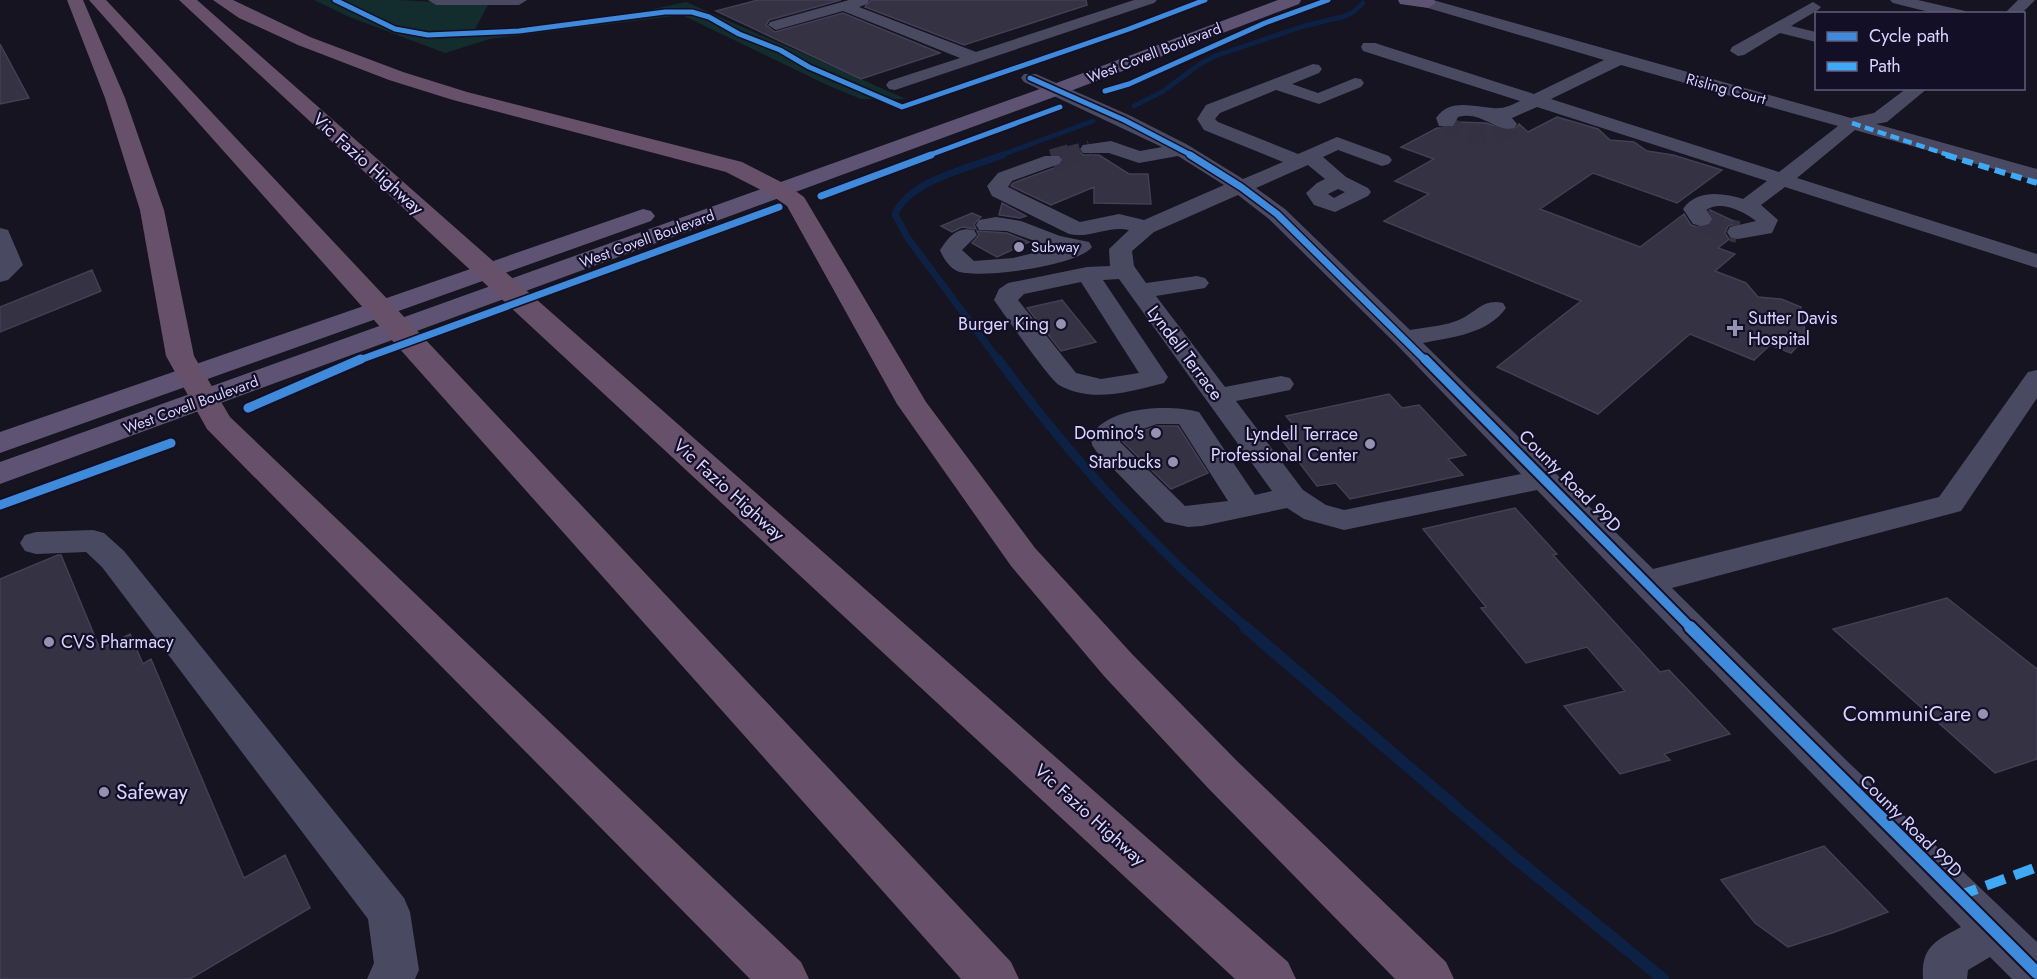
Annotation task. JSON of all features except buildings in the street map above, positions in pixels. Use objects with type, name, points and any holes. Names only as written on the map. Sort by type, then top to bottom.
[{"type":"highway","points":[[75,0],[115,98],[152,210],[180,356],[218,422],[784,979]]},
{"type":"highway","points":[[97,0],[994,979]]},
{"type":"highway","name":"Vic Fazio Highway","points":[[187,0],[1271,979]]},
{"type":"highway","points":[[221,0],[244,14],[304,42],[396,76],[471,99],[734,167],[754,177],[780,179],[801,208],[912,404],[1023,557],[1118,665],[1223,775],[1430,979]]},
{"type":"main road","name":"West Covell Boulevard","points":[[327,341],[563,269],[780,179],[1044,83],[1290,1],[1305,0]]},
{"type":"main road","points":[[1406,0],[1422,2]]},
{"type":"main road","name":"West Covell Boulevard","points":[[896,126],[1044,83],[1233,4]]},
{"type":"main road","name":"West Covell Boulevard","points":[[0,474],[198,388],[327,341],[541,252],[754,177]]},
{"type":"main road","name":"West Covell Boulevard","points":[[0,443],[198,388]]},
{"type":"street","points":[[436,0],[519,0]]},
{"type":"street","points":[[776,25],[865,0]]},
{"type":"street","points":[[895,85],[1149,0]]},
{"type":"street","points":[[1898,0],[1950,12]]},
{"type":"street","points":[[2013,12],[2027,0]]},
{"type":"street","name":"Risling Court","points":[[1422,2],[2037,175]]},
{"type":"street","points":[[844,6],[976,58]]},
{"type":"street","points":[[1738,51],[1813,7]]},
{"type":"street","points":[[1778,28],[1815,37]]},
{"type":"street","points":[[1369,47],[2037,261]]},
{"type":"street","points":[[1499,117],[1491,108],[1598,53]]},
{"type":"street","points":[[1446,122],[1445,118],[1454,112],[1472,110],[1499,117],[1510,113],[1619,59]]},
{"type":"street","points":[[1313,69],[1213,109],[1206,119],[1211,126],[1305,159],[1339,182]]},
{"type":"street","name":"County Road 99D","points":[[1044,83],[1181,149],[1241,187],[1276,214],[1405,339],[2037,973]]},
{"type":"street","points":[[1275,84],[1319,99],[1355,83]]},
{"type":"street","points":[[1747,206],[1838,137],[1852,123],[1880,118],[1916,90]]},
{"type":"street","points":[[1052,160],[1005,177],[997,186],[999,192],[1077,229],[1119,221],[1146,226],[1213,196],[1264,179],[1337,144],[1382,160]]},
{"type":"street","points":[[1090,149],[1111,147],[1139,157],[1181,149]]},
{"type":"street","points":[[1701,219],[1694,209],[1703,202],[1723,201],[1747,206],[1763,215],[1767,225],[1758,231],[1738,231]]},
{"type":"street","points":[[987,225],[999,222],[1018,227],[1051,241],[1080,247],[1128,271]]},
{"type":"street","points":[[1128,271],[1146,226]]},
{"type":"street","points":[[0,235],[11,265],[0,275]]},
{"type":"street","points":[[966,235],[960,238],[951,250],[962,265],[975,268],[989,268],[1067,253],[1080,247]]},
{"type":"street","points":[[1087,274],[1155,377],[1105,389],[1080,385],[1067,379],[1006,300],[1008,294],[1016,288],[1087,274],[1128,271],[1197,283]]},
{"type":"street","name":"Lyndell Terrace","points":[[1128,271],[1181,348],[1292,497],[1315,512],[1344,520],[1545,479]]},
{"type":"street","points":[[1405,339],[1468,326],[1494,308]]},
{"type":"street","points":[[1141,355],[1181,348]]},
{"type":"street","points":[[1646,583],[1950,504],[2037,378]]},
{"type":"street","points":[[1218,396],[1281,384]]},
{"type":"street","points":[[1247,507],[1189,418],[1180,414],[1164,414],[1115,428],[1105,435],[1106,446],[1176,515],[1195,516],[1247,507],[1292,497]]},
{"type":"street","points":[[36,543],[93,541],[114,559],[389,912],[397,970],[389,979]]},
{"type":"street","points":[[1946,979],[1944,964],[1952,955],[1995,931]]},
{"type":"green space","points":[[314,0],[399,0],[488,5],[474,31],[545,26],[616,17],[686,2],[906,99],[861,99],[682,15],[490,39],[445,53],[347,16]]},
{"type":"waterway","points":[[1134,106],[1162,92],[1200,64],[1215,56],[1304,26],[1342,17],[1352,13],[1363,3]]},
{"type":"waterway","points":[[999,156],[1093,121]]},
{"type":"waterway","points":[[999,361],[907,237],[895,214],[902,202],[927,184],[958,170],[1003,155]]},
{"type":"waterway","points":[[998,359],[1054,432],[1115,501],[1212,598],[1247,628]]},
{"type":"waterway","points":[[1245,627],[1515,858],[1663,979]]},
{"type":"tunnel","points":[[1446,122],[1460,131],[1476,136],[1500,133],[1508,130],[1508,124]]},
{"type":"tunnel","points":[[1064,156],[1090,149]]},
{"type":"tunnel","points":[[1052,160],[1070,155]]},
{"type":"tunnel","points":[[1701,219],[1717,227],[1738,232]]},
{"type":"marked path","points":[[1852,123],[2037,183]]},
{"type":"marked path","points":[[1958,896],[2037,867]]},
{"type":"cycle path","points":[[335,0],[395,29],[428,35],[519,31],[665,12],[692,12],[709,17],[739,34],[780,50],[809,67],[902,107],[1129,29],[1205,0]]},
{"type":"cycle path","points":[[1105,91],[1129,84],[1265,23],[1328,0]]},
{"type":"cycle path","points":[[1030,78],[1124,120],[1181,149],[1241,187],[1277,214],[1405,339],[1832,771],[2037,973]]},
{"type":"cycle path","points":[[821,196],[1060,107]]},
{"type":"cycle path","points":[[248,408],[345,365],[779,207]]},
{"type":"cycle path","points":[[0,505],[171,443]]},
{"type":"place","name":"Subway","points":[[1019,247]]},
{"type":"place","name":"Burger King","points":[[1061,324]]},
{"type":"place","name":"Sutter Davis Hospital","points":[[1735,328]]},
{"type":"place","name":"Domino's","points":[[1156,433]]},
{"type":"place","name":"Lyndell Terrace Professional Center","points":[[1370,444]]},
{"type":"place","name":"Starbucks","points":[[1173,462]]},
{"type":"place","name":"CVS Pharmacy","points":[[49,642]]},
{"type":"place","name":"CommuniCare","points":[[1983,714]]},
{"type":"place","name":"Safeway","points":[[104,792]]}]
